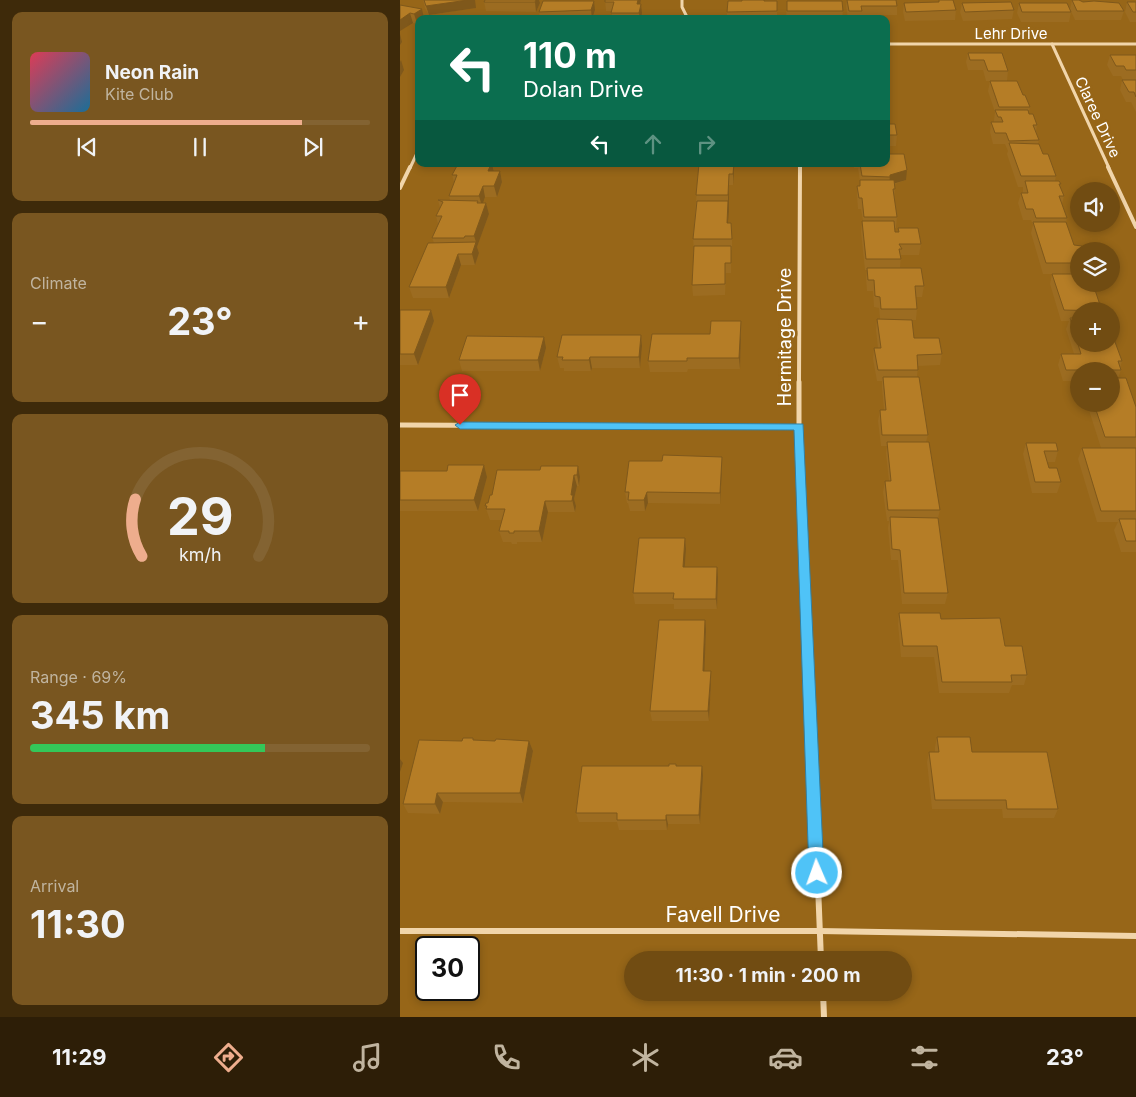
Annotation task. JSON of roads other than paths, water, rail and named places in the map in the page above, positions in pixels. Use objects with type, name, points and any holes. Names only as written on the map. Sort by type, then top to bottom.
[{"type":"street","points":[[682,0],[682,7],[686,15]]},
{"type":"street","name":"Lehr Drive","points":[[890,44],[1136,44]]},
{"type":"street","name":"Claree Drive","points":[[1052,44],[1136,227]]},
{"type":"street","points":[[400,188],[415,157]]},
{"type":"street","name":"Hermitage Drive","points":[[800,167],[799,427],[820,951]]},
{"type":"street","points":[[400,425],[799,427]]},
{"type":"street","name":"Favell Drive","points":[[400,931],[819,931],[1136,936]]},
{"type":"street","points":[[823,1001],[824,1017]]}]
